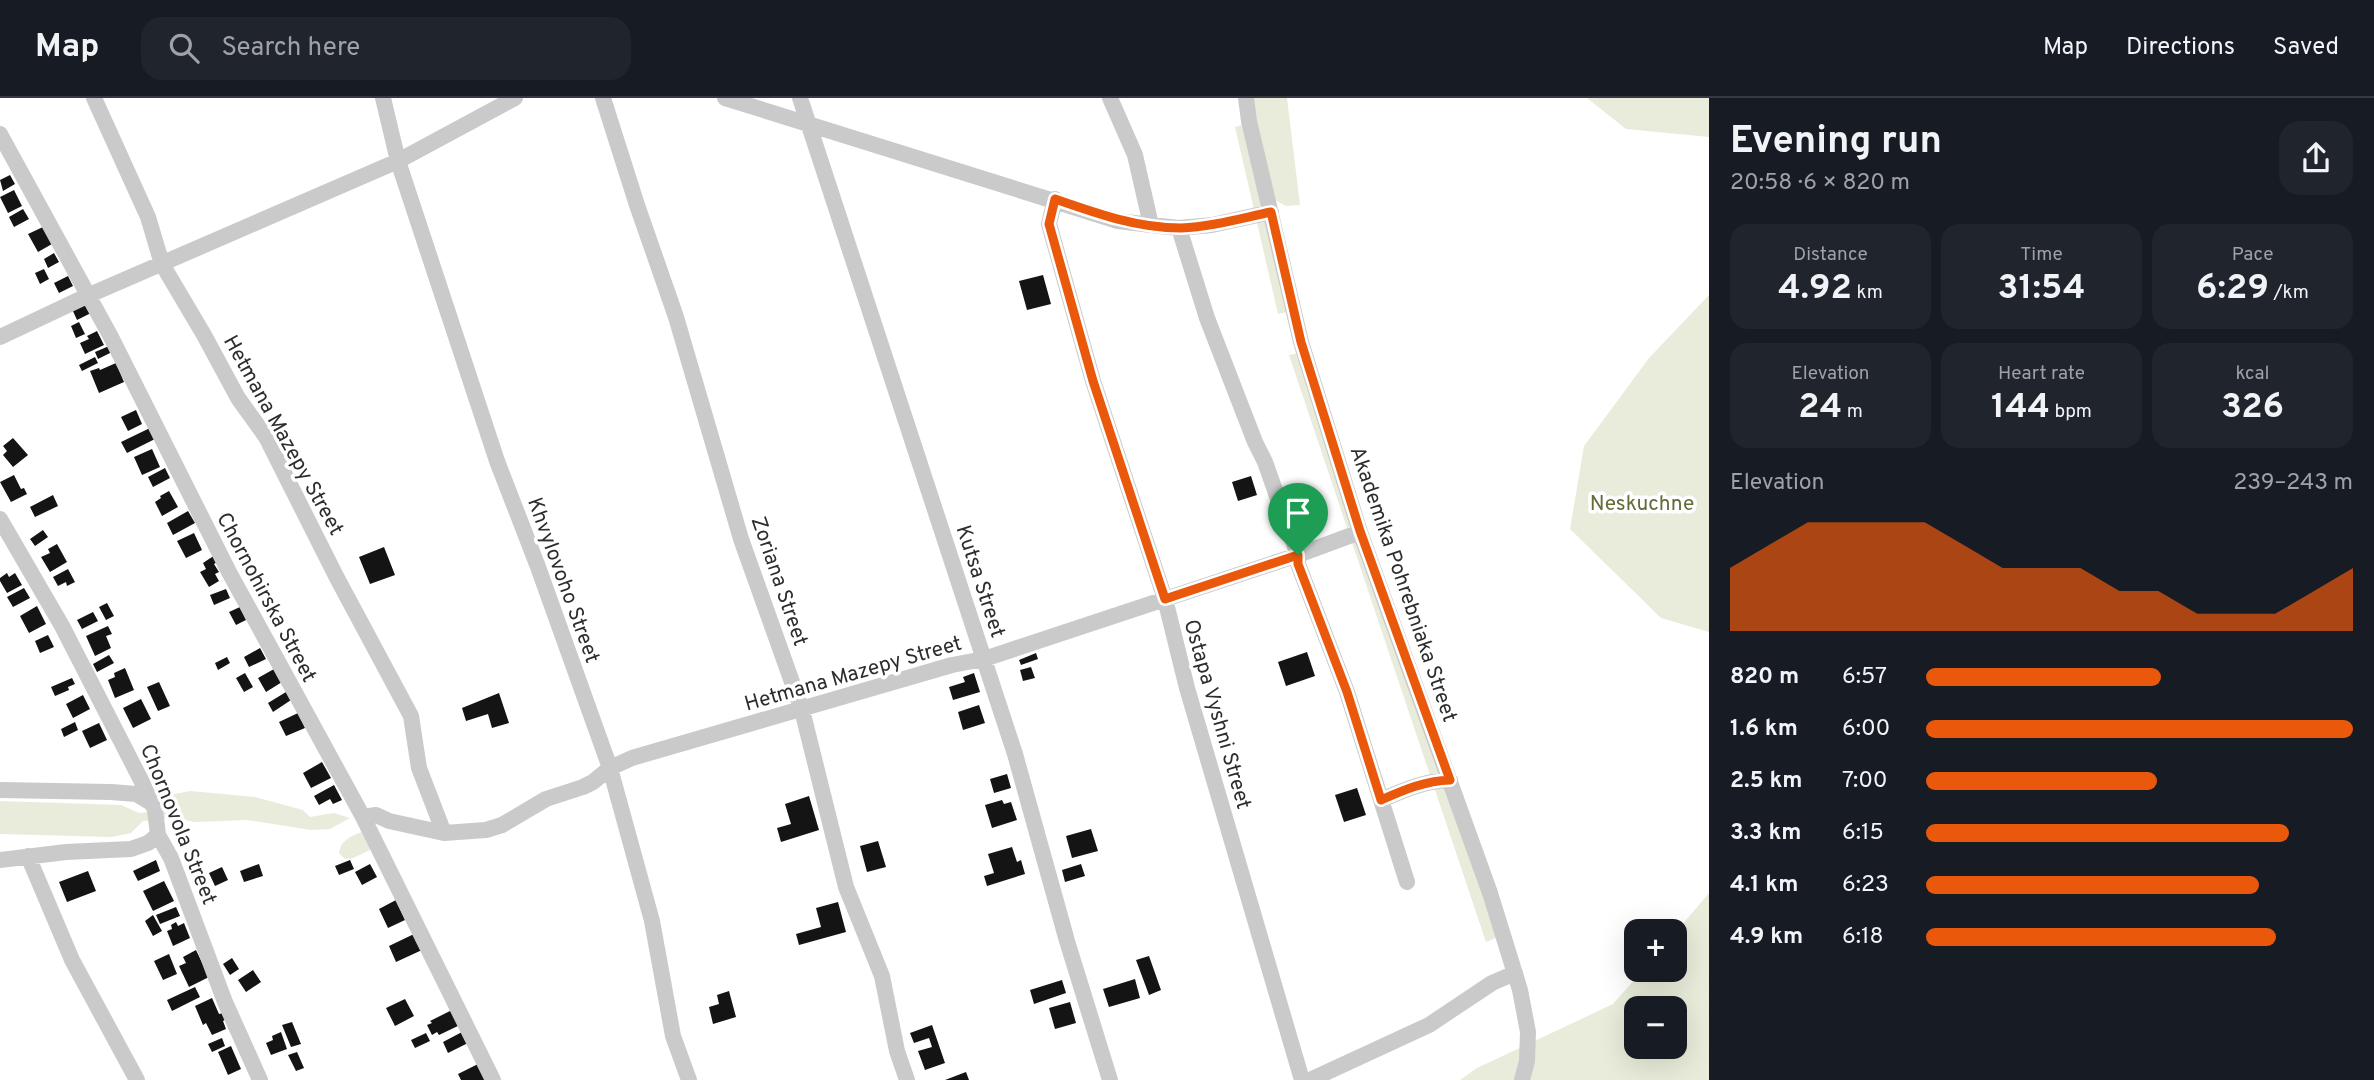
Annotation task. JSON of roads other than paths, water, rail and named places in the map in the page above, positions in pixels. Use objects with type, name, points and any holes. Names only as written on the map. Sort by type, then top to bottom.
[{"type":"street","name":"Hetmana Mazepy Street","points":[[94,98],[148,217],[162,264],[239,398],[266,438],[411,716],[419,768],[443,833]]},
{"type":"street","name":"Khvylovoho Street","points":[[383,98],[398,161],[497,461],[610,768],[652,921],[673,1036],[689,1080]]},
{"type":"street","points":[[0,337],[87,296],[398,161],[515,98]]},
{"type":"street","name":"Zoriana Street","points":[[603,98],[677,317],[741,539],[803,710],[846,887],[882,976],[897,1051],[907,1080]]},
{"type":"street","points":[[725,98],[811,127],[894,149],[1118,220],[1180,228],[1212,225],[1271,212]]},
{"type":"street","name":"Kutsa Street","points":[[800,98],[1015,754],[1067,941],[1110,1080]]},
{"type":"street","points":[[1110,98],[1135,155],[1151,225]]},
{"type":"street","name":"Akademika Pohrebniaka Street","points":[[1246,98],[1301,342],[1360,531],[1450,780],[1515,973],[1528,1032],[1527,1061],[1522,1080]]},
{"type":"street","name":"Chornohirska Street","points":[[0,134],[111,337],[229,572],[363,817],[493,1080]]},
{"type":"street","name":"Ostapa Vyshni Street","points":[[1055,199],[1049,224],[1093,381],[1165,599],[1187,688],[1302,1080]]},
{"type":"street","points":[[1180,228],[1207,318],[1265,462],[1298,555],[1298,564],[1347,692],[1407,882]]},
{"type":"street","name":"Chornovola Street","points":[[0,519],[62,626],[155,817],[225,1002],[260,1080]]},
{"type":"street","name":"Hetmana Mazepy Street","points":[[363,817],[376,815],[389,821],[443,833],[486,830],[502,825],[546,799],[593,782],[610,768],[632,758],[953,665],[984,659],[1298,555],[1360,531]]},
{"type":"street","points":[[1381,800],[1415,785],[1450,780]]},
{"type":"street","points":[[0,790],[136,794],[155,817],[148,843],[131,849],[0,860]]},
{"type":"street","points":[[28,856],[72,960],[137,1080]]},
{"type":"street","points":[[1310,1080],[1429,1025],[1485,987],[1515,973]]},
{"type":"park label","name":"Neskuchne","points":[[1642,503]]}]
